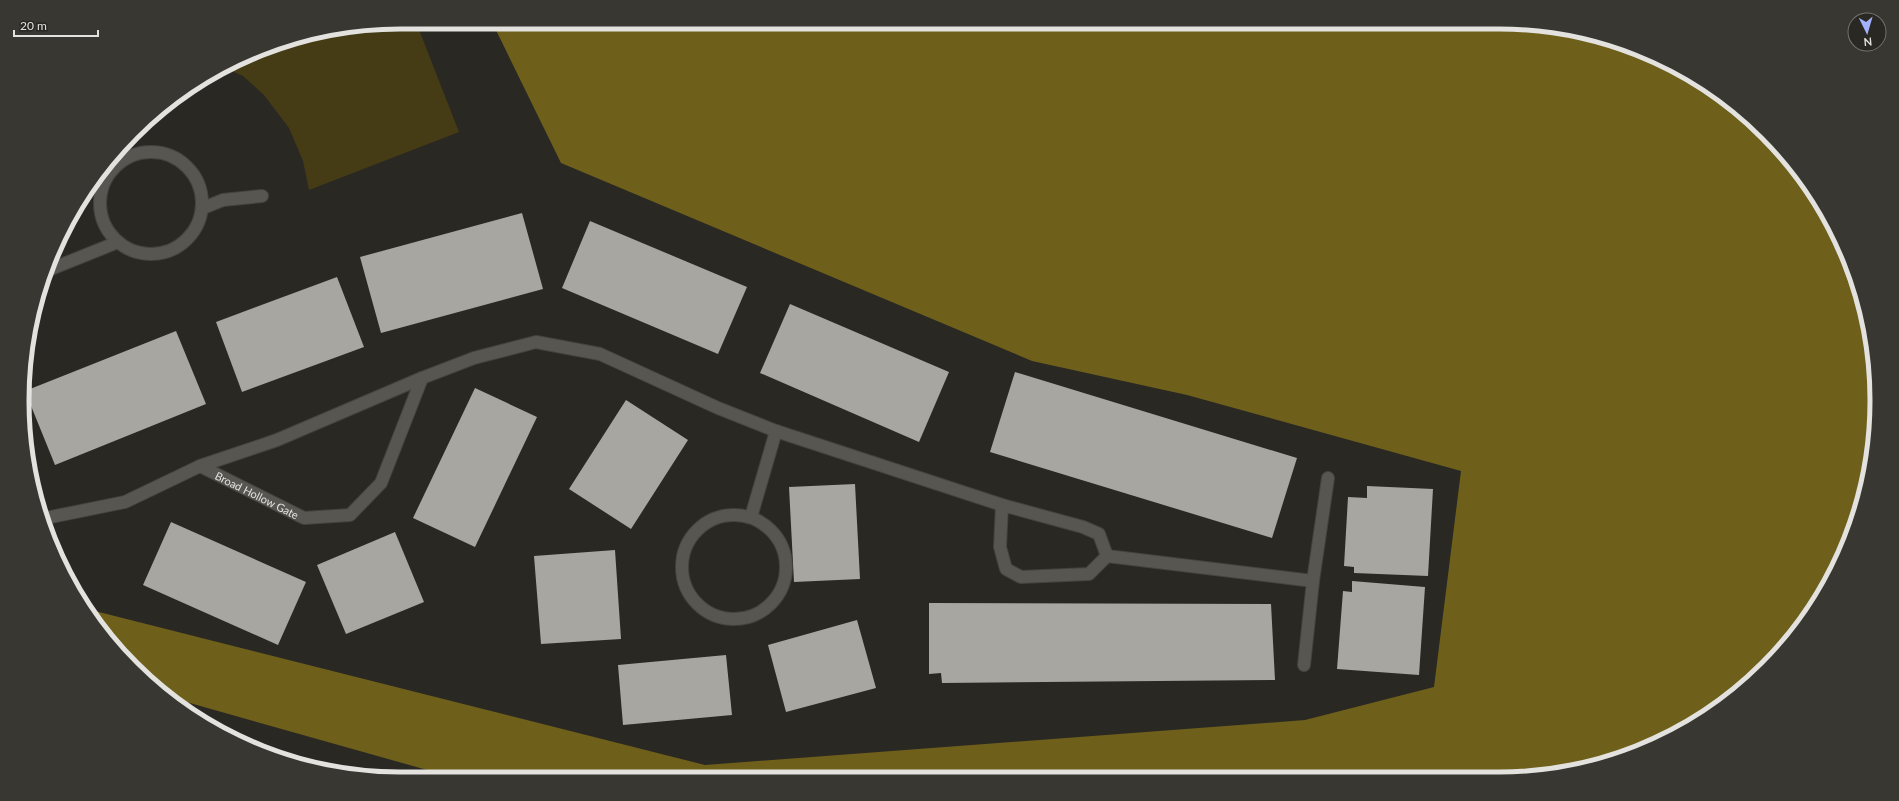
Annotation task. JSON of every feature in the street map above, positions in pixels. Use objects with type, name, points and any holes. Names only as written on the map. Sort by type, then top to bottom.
[{"type":"lane","points":[[151,151],[168,154],[183,162],[195,174],[202,190],[203,208],[198,224],[188,238],[175,249],[158,254],[141,253],[125,248],[118,242],[112,237],[103,223],[99,206],[101,190],[107,175],[111,170],[119,162],[134,154],[151,151]]},
{"type":"lane","points":[[203,208],[223,200],[262,196]]},
{"type":"lane","points":[[54,268],[118,242]]},
{"type":"lane","points":[[48,518],[125,502],[200,466],[277,440],[422,378],[474,358],[536,342],[600,354],[718,408],[776,431],[1002,504],[1084,527],[1099,534],[1107,556]]},
{"type":"lane","name":"Broad Hollow Gate","points":[[200,466],[304,518],[350,515],[381,483],[422,378]]},
{"type":"lane","points":[[751,517],[776,431]]},
{"type":"lane","points":[[1304,665],[1313,581],[1328,478]]},
{"type":"lane","points":[[1002,504],[1000,547],[1006,569],[1021,577],[1089,574],[1107,556]]},
{"type":"lane","points":[[724,515],[751,517],[774,532],[787,556],[785,584],[770,606],[746,619],[718,618],[694,602],[682,578],[684,550],[699,527],[724,515]]},
{"type":"lane","points":[[1107,556],[1313,581]]},
{"type":"shaded area","points":[[419,29],[459,132],[309,190],[303,161],[289,128],[264,95],[243,76],[230,70],[258,57],[304,42],[352,32]]},
{"type":"shaded area","points":[[495,29],[1498,29],[1547,32],[1571,36],[1641,57],[1663,67],[1705,92],[1725,106],[1761,138],[1793,174],[1807,194],[1832,236],[1842,258],[1863,328],[1867,352],[1870,400],[1867,449],[1863,473],[1842,543],[1820,586],[1793,627],[1778,645],[1743,680],[1705,709],[1663,734],[1641,744],[1595,759],[1547,769],[1498,772],[434,772],[182,701],[174,695],[156,680],[121,645],[95,611],[705,765],[1305,720],[1434,687],[1461,471],[1187,395],[1032,361],[561,163]]},
{"type":"building","points":[[522,213],[543,289],[381,333],[360,257]]},
{"type":"building","points":[[590,221],[747,287],[718,354],[562,288]]},
{"type":"building","points":[[337,277],[364,347],[242,392],[216,322]]},
{"type":"building","points":[[790,304],[949,372],[919,442],[760,373]]},
{"type":"building","points":[[176,331],[206,404],[55,465],[29,401],[29,389]]},
{"type":"building","points":[[1015,372],[1297,458],[1272,538],[990,452]]},
{"type":"building","points":[[475,388],[537,417],[475,547],[413,518]]},
{"type":"building","points":[[626,400],[688,440],[631,529],[569,489]]},
{"type":"building","points":[[855,484],[860,579],[794,582],[789,487]]},
{"type":"building","points":[[1367,486],[1433,489],[1428,576],[1354,573],[1354,567],[1344,566],[1348,497],[1367,498]]},
{"type":"building","points":[[171,522],[306,582],[278,645],[143,585]]},
{"type":"building","points":[[395,532],[424,602],[346,634],[317,565]]},
{"type":"building","points":[[615,550],[621,639],[541,644],[534,556]]},
{"type":"building","points":[[1352,581],[1425,587],[1419,675],[1337,669],[1343,591],[1352,592]]},
{"type":"building","points":[[929,603],[1271,604],[1275,680],[942,683],[941,673],[929,674]]},
{"type":"building","points":[[857,620],[876,688],[786,712],[768,645]]},
{"type":"building","points":[[726,655],[732,715],[623,725],[618,665]]}]
